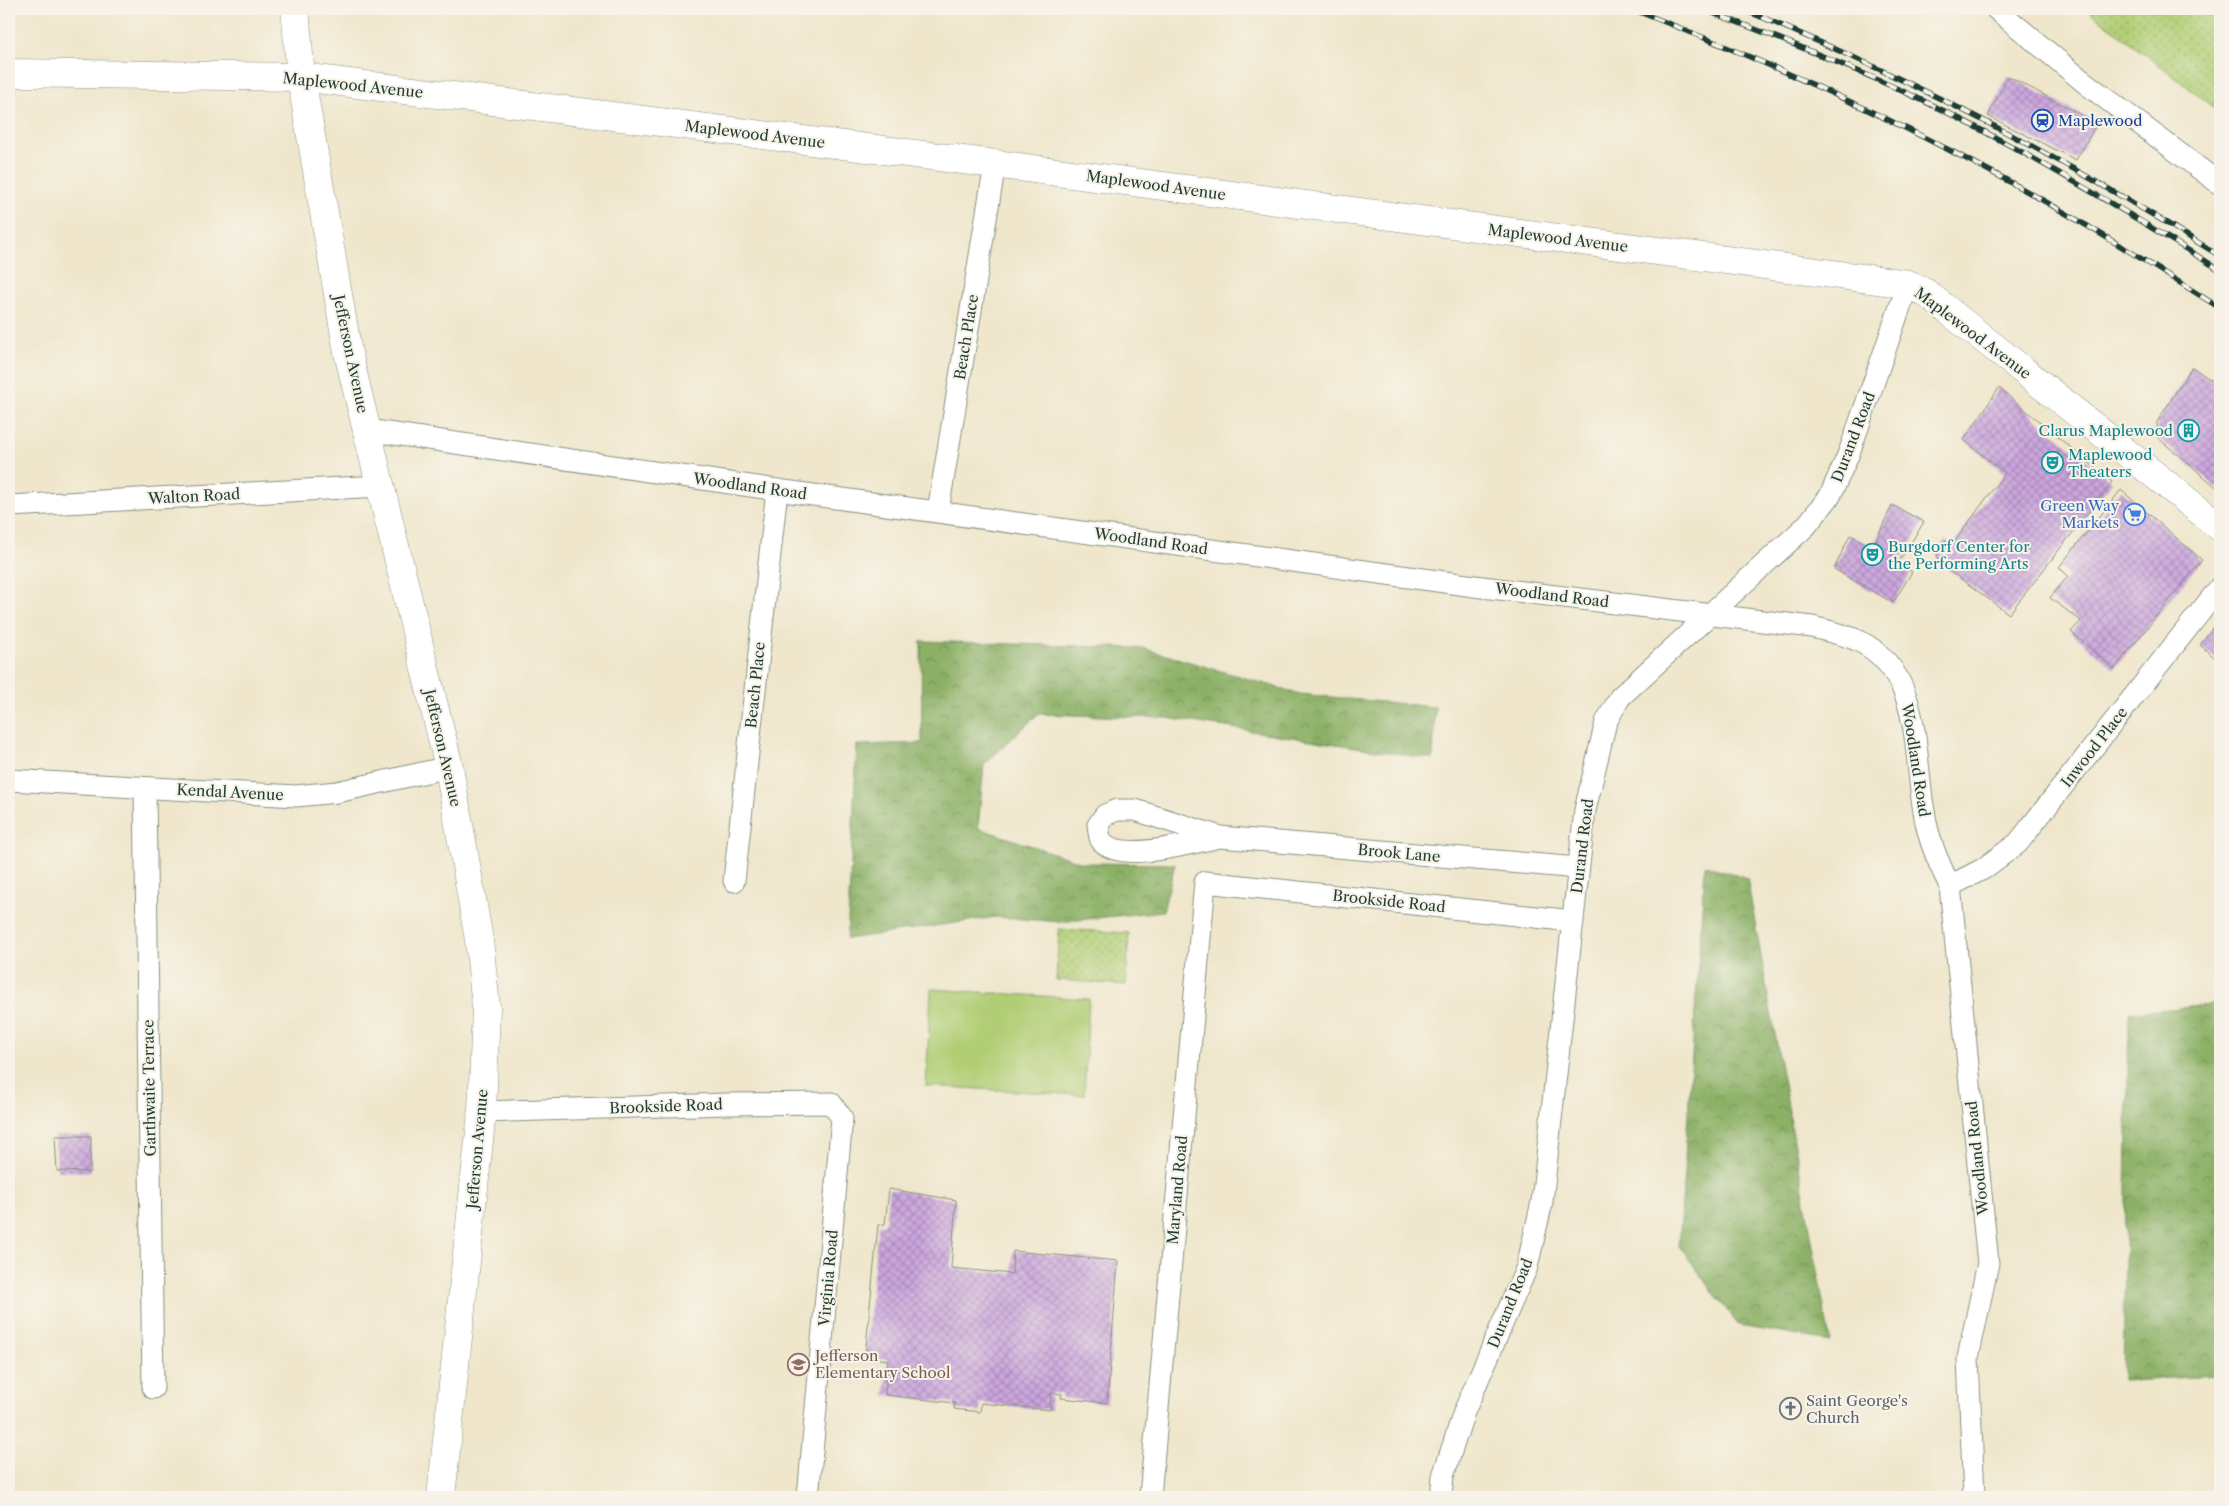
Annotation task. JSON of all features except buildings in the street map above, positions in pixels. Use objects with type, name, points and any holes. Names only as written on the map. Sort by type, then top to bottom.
[{"type":"street","name":"Jefferson Avenue","points":[[295,9],[301,77],[348,353],[449,767],[480,940],[486,1007],[482,1112],[441,1497]]},
{"type":"street","points":[[1996,9],[2084,82],[2220,184]]},
{"type":"street","name":"Maplewood Avenue","points":[[9,73],[301,77],[995,164],[1908,284],[1926,293],[2220,527]]},
{"type":"street","name":"Beach Place","points":[[938,511],[995,164]]},
{"type":"street","name":"Durand Road","points":[[1441,1497],[1443,1476],[1464,1412],[1527,1267],[1542,1202],[1585,810],[1606,722],[1620,697],[1708,614],[1806,526],[1830,496],[1849,453],[1908,284]]},
{"type":"street","name":"Woodland Road","points":[[367,430],[777,490],[1464,584],[1812,627],[1838,633],[1872,649],[1899,681],[1912,716],[1923,809],[1928,834],[1937,860],[1950,886],[1988,1262],[1968,1358],[1974,1497]]},
{"type":"street","name":"Walton Road","points":[[9,506],[380,486]]},
{"type":"street","name":"Beach Place","points":[[734,881],[777,490]]},
{"type":"street","name":"Inwood Place","points":[[1950,886],[1983,869],[2018,843],[2220,587]]},
{"type":"street","name":"Kendal Avenue","points":[[9,780],[296,796],[337,792],[449,767]]},
{"type":"street","name":"Garthwaite Terrace","points":[[145,788],[154,1388]]},
{"type":"street","name":"Brook Lane","points":[[1220,838],[1138,852],[1112,849],[1101,840],[1098,825],[1105,815],[1117,810],[1135,810],[1220,838],[1578,868]]},
{"type":"street","name":"Brookside Road","points":[[1205,882],[1573,921]]},
{"type":"street","name":"Maryland Road","points":[[1150,1497],[1205,882]]},
{"type":"street","name":"Brookside Road","points":[[482,1112],[718,1104],[831,1103],[842,1118]]},
{"type":"street","name":"Virginia Road","points":[[808,1497],[842,1118]]},
{"type":"green space","points":[[2086,9],[2220,9],[2220,112]]},
{"type":"green space","points":[[921,641],[1142,648],[1300,694],[1435,707],[1433,759],[1167,718],[1038,714],[984,765],[978,828],[1083,863],[1175,864],[1163,911],[1059,922],[996,917],[847,939],[857,745],[922,743]]},
{"type":"green space","points":[[1705,865],[1747,878],[1830,1341],[1739,1326],[1679,1246]]},
{"type":"green space","points":[[1059,929],[1129,933],[1126,985],[1056,980]]},
{"type":"green space","points":[[931,989],[1089,999],[1084,1095],[926,1086]]},
{"type":"green space","points":[[2220,1004],[2220,1376],[2123,1380],[2129,1013]]},
{"type":"railway","points":[[1632,9],[1792,75],[1949,150],[2087,226],[2220,308]]},
{"type":"railway","points":[[1702,9],[1835,61],[1901,90],[1966,122],[2094,193],[2220,270]]},
{"type":"railway","points":[[1742,9],[1865,63],[1986,122],[2105,186],[2220,256]]},
{"type":"place","name":"Maplewood","points":[[2042,120]]},
{"type":"place","name":"Clarus Maplewood","points":[[2189,430]]},
{"type":"place","name":"Maplewood Theaters","points":[[2052,463]]},
{"type":"place","name":"Green Way Markets","points":[[2135,514]]},
{"type":"place","name":"Burgdorf Center for the Performing Arts","points":[[1872,555]]},
{"type":"place","name":"Jefferson Elementary School","points":[[799,1364]]},
{"type":"place","name":"Saint George's Church","points":[[1790,1409]]}]
